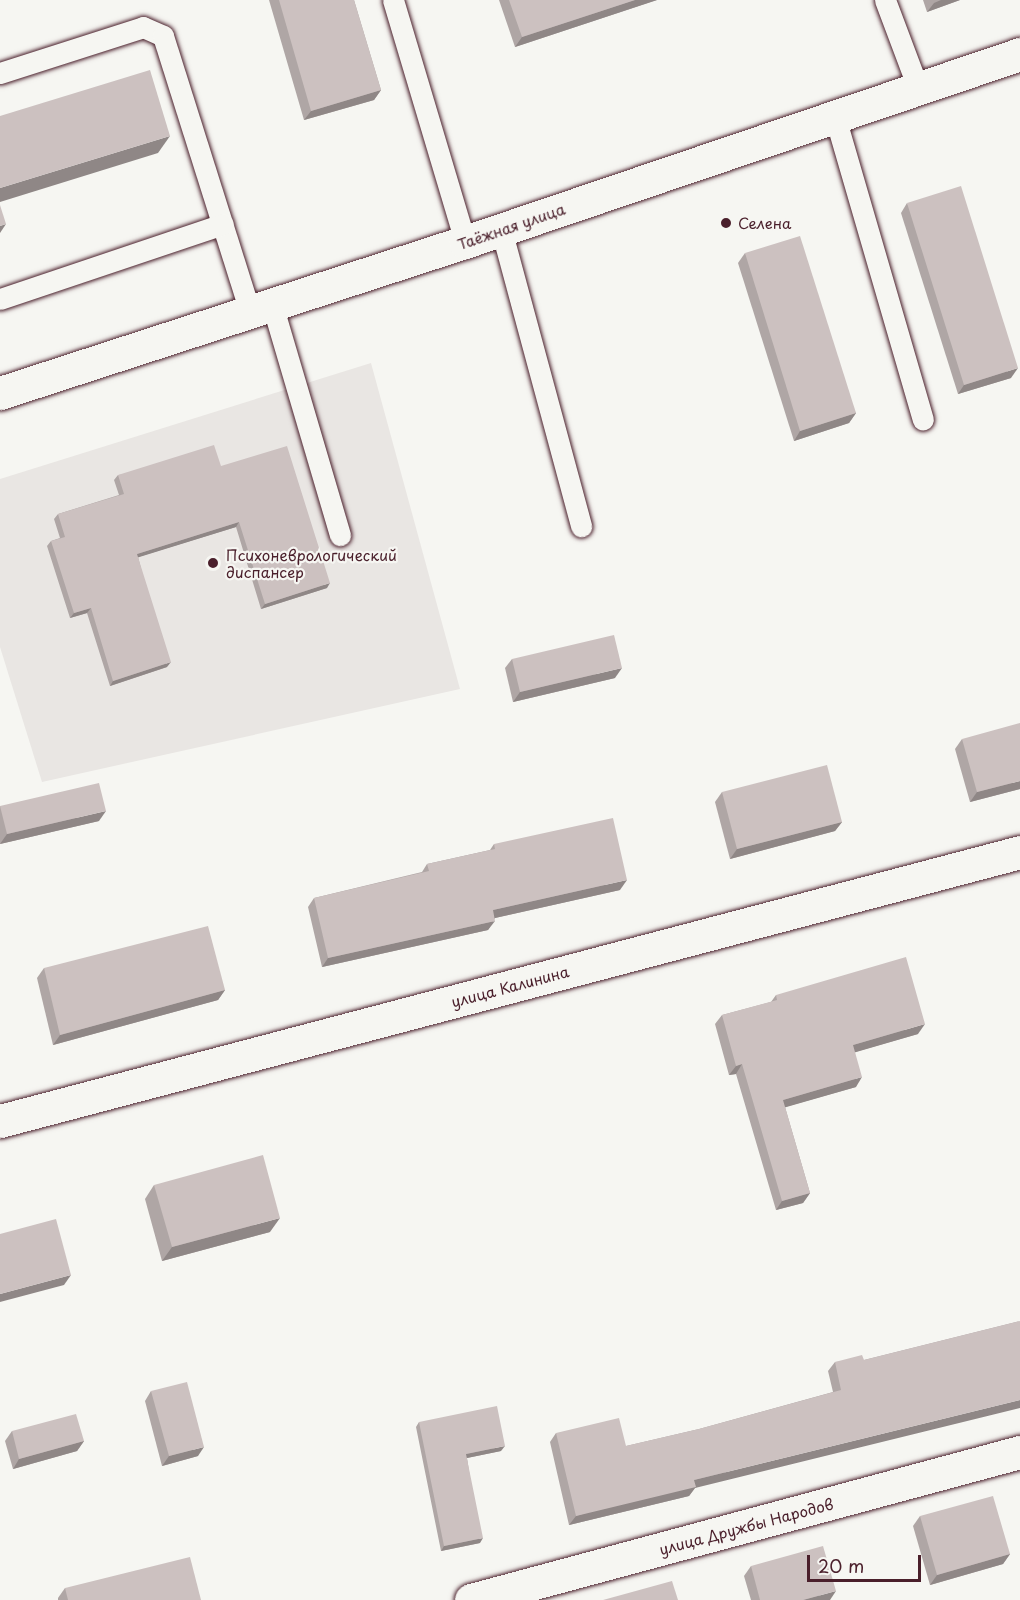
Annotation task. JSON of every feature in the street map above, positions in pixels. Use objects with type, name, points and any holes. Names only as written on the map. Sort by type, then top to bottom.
[{"type":"street","name":"Таёжная улица","points":[[0,393],[465,242],[1020,54]]},
{"type":"street","name":"улица Калинина","points":[[0,1121],[1020,852]]},
{"type":"street","name":"улица Дружбы Народов","points":[[471,1600],[1020,1452]]},
{"type":"lane","points":[[393,0],[465,242]]},
{"type":"lane","points":[[885,0],[918,88]]},
{"type":"lane","points":[[0,73],[142,27],[163,36],[223,224],[261,308],[340,536]]},
{"type":"lane","points":[[835,117],[923,419]]},
{"type":"lane","points":[[0,299],[223,224]]},
{"type":"lane","points":[[501,229],[581,526]]},
{"type":"shaded area","name":"Психоневрологический диспансер","points":[[371,363],[460,689],[42,782],[0,647],[0,479]]},
{"type":"building","points":[[279,0],[354,0],[381,90],[311,111]]},
{"type":"building","points":[[509,0],[635,0],[522,37]]},
{"type":"building","points":[[150,70],[170,136],[0,188],[0,116]]},
{"type":"building","points":[[961,186],[1018,368],[964,385],[907,203]]},
{"type":"building","points":[[0,205],[6,224],[0,226]]},
{"type":"building","points":[[800,236],[856,413],[800,431],[745,253]]},
{"type":"building","points":[[214,445],[221,466],[287,446],[330,583],[265,604],[239,522],[137,554],[171,662],[113,681],[91,608],[74,613],[51,541],[65,537],[58,514],[124,494],[118,475]]},
{"type":"building","points":[[614,635],[622,668],[520,692],[512,659]]},
{"type":"building","points":[[1020,723],[1020,781],[977,792],[962,739]]},
{"type":"building","points":[[827,765],[842,822],[737,849],[722,792]]},
{"type":"building","points":[[99,783],[106,811],[7,834],[0,806]]},
{"type":"building","points":[[613,818],[627,880],[493,910],[495,921],[328,958],[314,898],[429,871],[427,864],[495,849],[494,844]]},
{"type":"building","points":[[208,926],[225,990],[60,1035],[44,968]]},
{"type":"building","points":[[906,957],[925,1024],[853,1045],[862,1077],[783,1100],[810,1193],[782,1201],[742,1064],[736,1066],[722,1015],[777,1000],[776,995]]},
{"type":"building","points":[[263,1155],[280,1218],[172,1247],[154,1185]]},
{"type":"building","points":[[56,1219],[71,1275],[0,1294],[0,1234]]},
{"type":"building","points":[[1020,1321],[1020,1400],[694,1480],[696,1487],[576,1516],[556,1433],[619,1418],[626,1446],[699,1429],[841,1390],[835,1362],[862,1355],[864,1360]]},
{"type":"building","points":[[187,1382],[204,1447],[169,1456],[151,1391]]},
{"type":"building","points":[[497,1406],[505,1446],[466,1454],[483,1538],[444,1546],[419,1422]]},
{"type":"building","points":[[76,1414],[84,1441],[19,1459],[12,1431]]},
{"type":"building","points":[[993,1496],[1010,1554],[937,1575],[920,1516]]},
{"type":"building","points":[[823,1546],[836,1591],[803,1600],[760,1600],[751,1566]]},
{"type":"building","points":[[190,1557],[201,1600],[68,1600],[65,1588]]},
{"type":"building","points":[[672,1581],[678,1600],[603,1600]]},
{"type":"place","name":"Селена","points":[[726,223]]},
{"type":"place","name":"Психоневрологический диспансер","points":[[213,563]]}]
